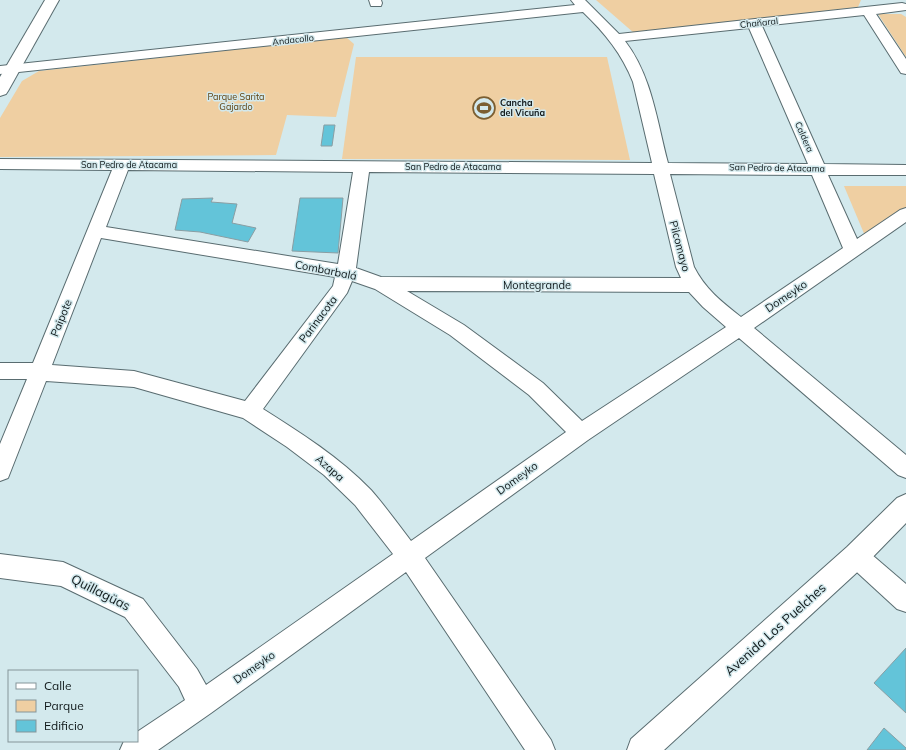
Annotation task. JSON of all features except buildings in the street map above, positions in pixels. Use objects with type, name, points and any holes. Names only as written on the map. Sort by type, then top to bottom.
[{"type":"main road","points":[[0,91],[6,69],[52,0]]},
{"type":"main road","name":"Avenida Los Puelches","points":[[642,750],[856,556],[906,506]]},
{"type":"street","points":[[889,0],[904,8]]},
{"type":"street","name":"Andacollo","points":[[6,69],[582,4]]},
{"type":"street","name":"Pilcomayo","points":[[582,4],[616,38],[630,57],[638,76],[684,267],[694,285],[710,302],[739,328],[906,468]]},
{"type":"street","name":"Chañaral","points":[[616,38],[904,8]]},
{"type":"street","points":[[868,11],[906,70]]},
{"type":"street","name":"Caldera","points":[[754,24],[853,250]]},
{"type":"street","name":"San Pedro de Atacama","points":[[0,164],[661,167],[906,170]]},
{"type":"street","name":"Paipote","points":[[0,471],[122,165]]},
{"type":"street","name":"Parinacota","points":[[249,411],[341,288],[346,272],[362,166]]},
{"type":"street","name":"Domeyko","points":[[134,750],[202,704],[581,433],[739,328],[906,214]]},
{"type":"street","name":"Combarbalá","points":[[95,231],[346,272],[380,284],[457,330],[536,389],[581,433]]},
{"type":"street","name":"Montegrande","points":[[380,284],[694,285]]},
{"type":"street","name":"Azapa","points":[[0,371],[39,372],[134,379],[249,411],[295,440],[332,468],[362,498],[409,556],[542,750]]},
{"type":"street","points":[[856,556],[906,600]]},
{"type":"street","name":"Quillagüas","points":[[0,566],[63,574],[134,608],[188,678],[202,704]]},
{"type":"green space","points":[[596,0],[861,0],[858,7],[634,33]]},
{"type":"green space","points":[[878,14],[901,14],[906,17],[906,57]]},
{"type":"green space","name":"Parque Sarita Gajardo","points":[[346,37],[354,44],[336,117],[287,115],[276,155],[0,157],[0,118],[22,81],[39,71]]},
{"type":"green space","name":"Cancha del Vicuña","points":[[356,57],[607,57],[630,160],[342,159]]},
{"type":"green space","points":[[844,186],[906,186],[906,216],[868,243]]},
{"type":"place","name":"Cancha del Vicuña","points":[[484,108]]}]
